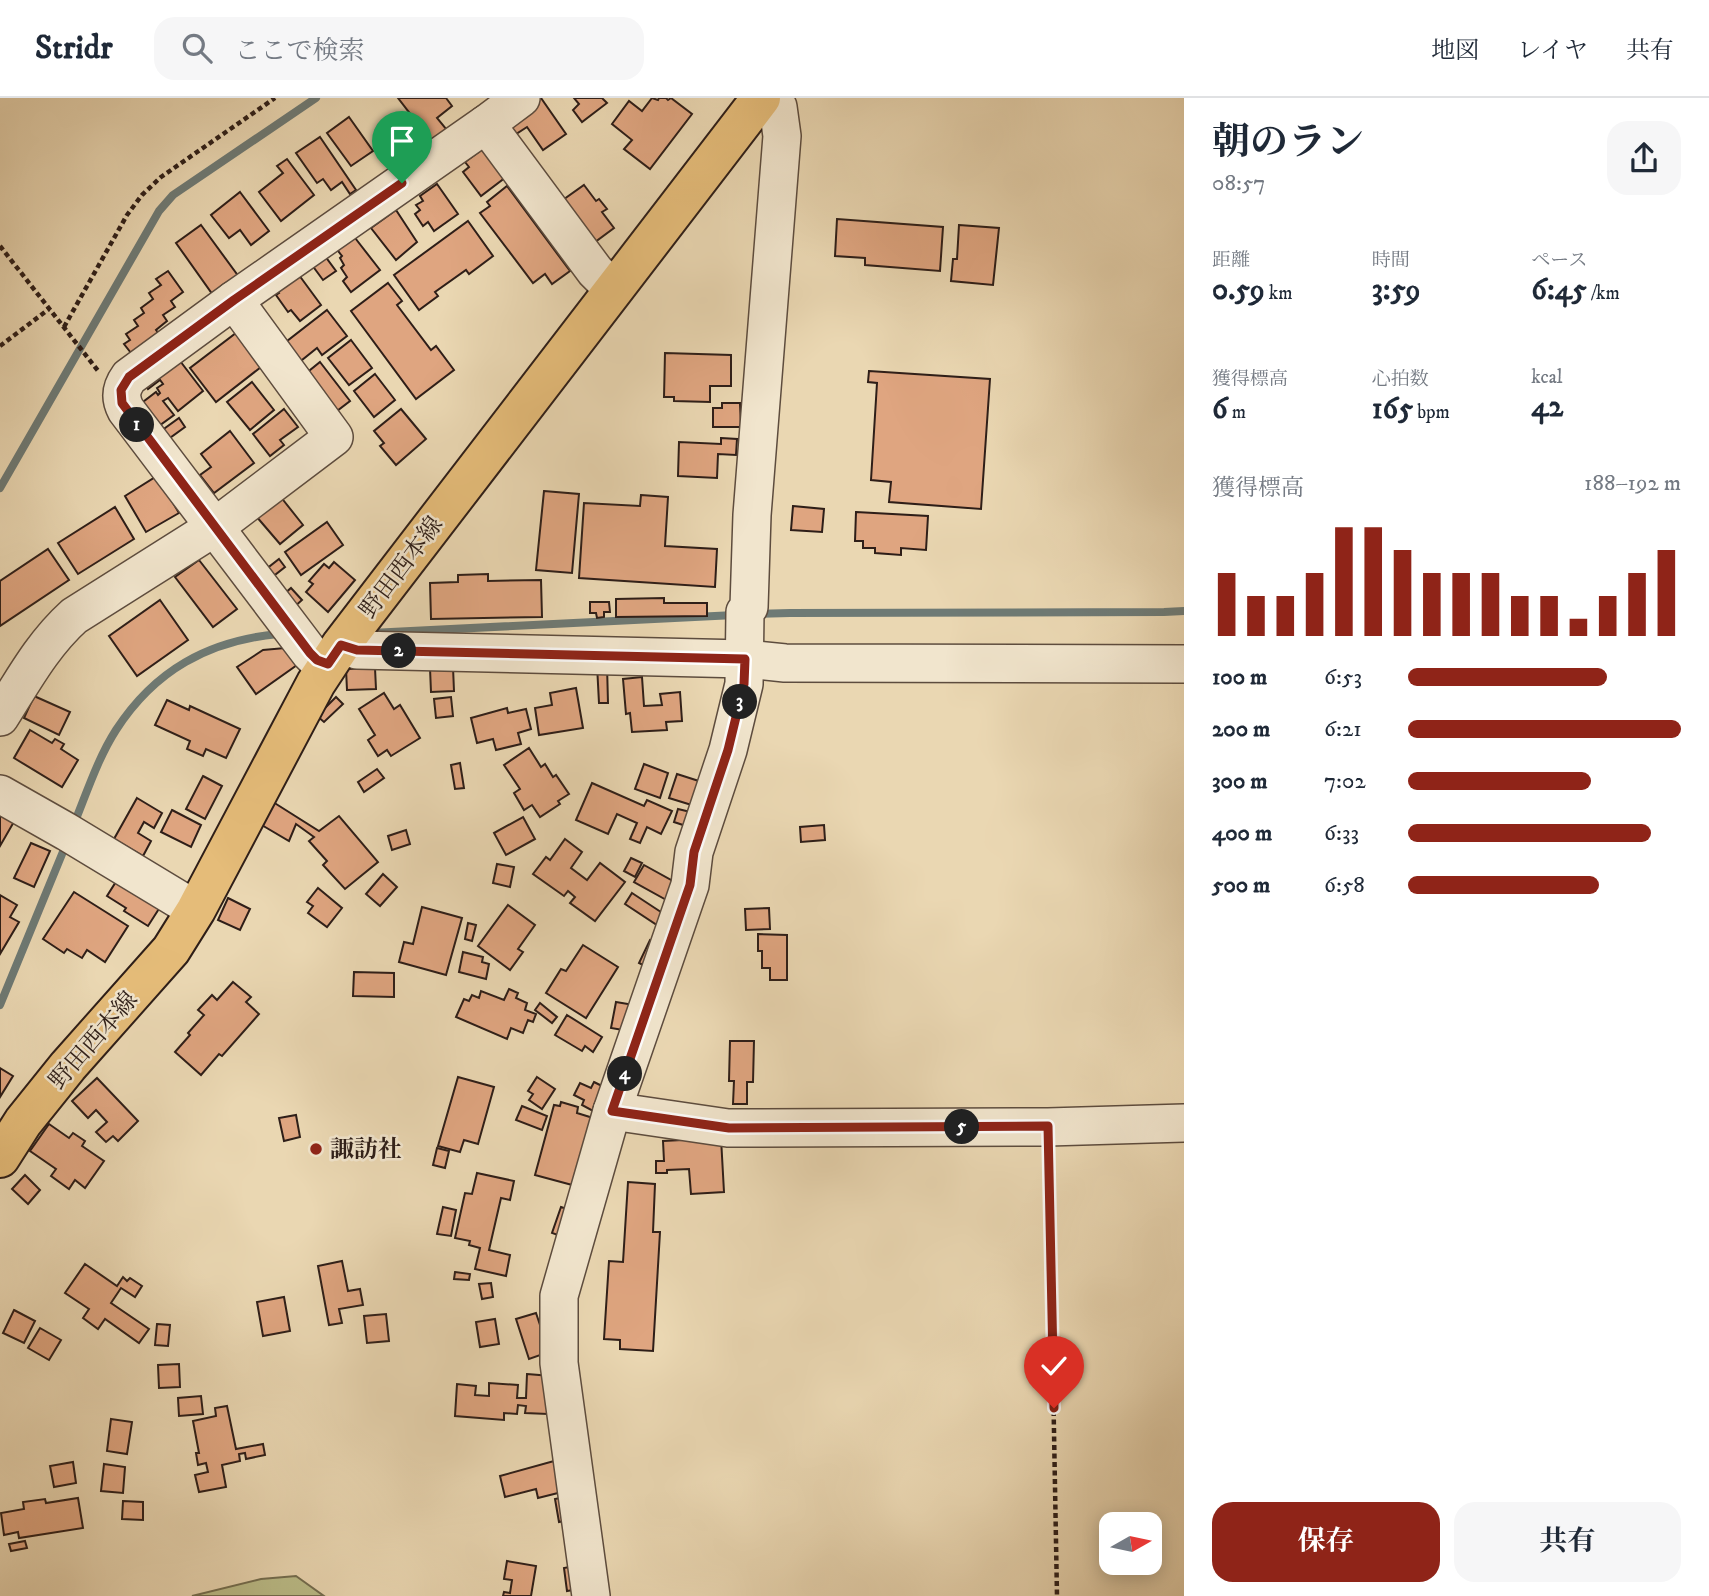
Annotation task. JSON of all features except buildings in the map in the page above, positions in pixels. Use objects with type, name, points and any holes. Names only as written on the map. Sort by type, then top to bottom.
[{"type":"main road","name":"野田西本線","points":[[0,1158],[23,1122],[68,1066],[171,950],[196,910],[316,683],[335,655],[761,98]]},
{"type":"street","points":[[521,98],[234,300],[129,377],[121,390],[122,403],[126,410],[317,660],[357,650],[745,659],[785,663],[1184,664]]},
{"type":"street","points":[[591,1596],[559,1363],[559,1296],[612,1111],[690,885],[694,852],[731,737],[744,684],[745,612],[749,607],[752,515],[782,136],[778,107],[767,98]]},
{"type":"street","points":[[486,124],[595,271],[605,281],[616,286]]},
{"type":"street","points":[[0,717],[47,644],[74,616],[215,527],[334,437],[234,300]]},
{"type":"street","points":[[0,794],[196,910]]},
{"type":"street","points":[[612,1111],[729,1128],[1184,1123]]},
{"type":"path","points":[[64,327],[127,215],[142,195],[161,177],[275,98]]},
{"type":"path","points":[[0,246],[89,360]]},
{"type":"path","points":[[0,346],[49,309]]},
{"type":"path","points":[[1048,1126],[1057,1596]]},
{"type":"green space","points":[[296,1576],[324,1596],[192,1596],[261,1579]]},
{"type":"waterway","points":[[0,488],[159,211],[173,195],[316,98]]},
{"type":"waterway","points":[[755,614],[1184,611]]},
{"type":"waterway","points":[[371,633],[735,615]]},
{"type":"waterway","points":[[74,824],[93,776],[116,730],[148,691],[185,662],[206,652],[229,644],[278,634]]},
{"type":"waterway","points":[[0,1005],[67,842]]},
{"type":"place","name":"諏訪社","points":[[316,1149]]},
{"type":"route","points":[[402,183],[129,377],[121,390],[122,403],[317,660],[328,664],[341,645],[357,650],[745,659],[744,684],[728,750],[694,852],[690,885],[612,1111],[729,1128],[1048,1126],[1054,1408]]}]
